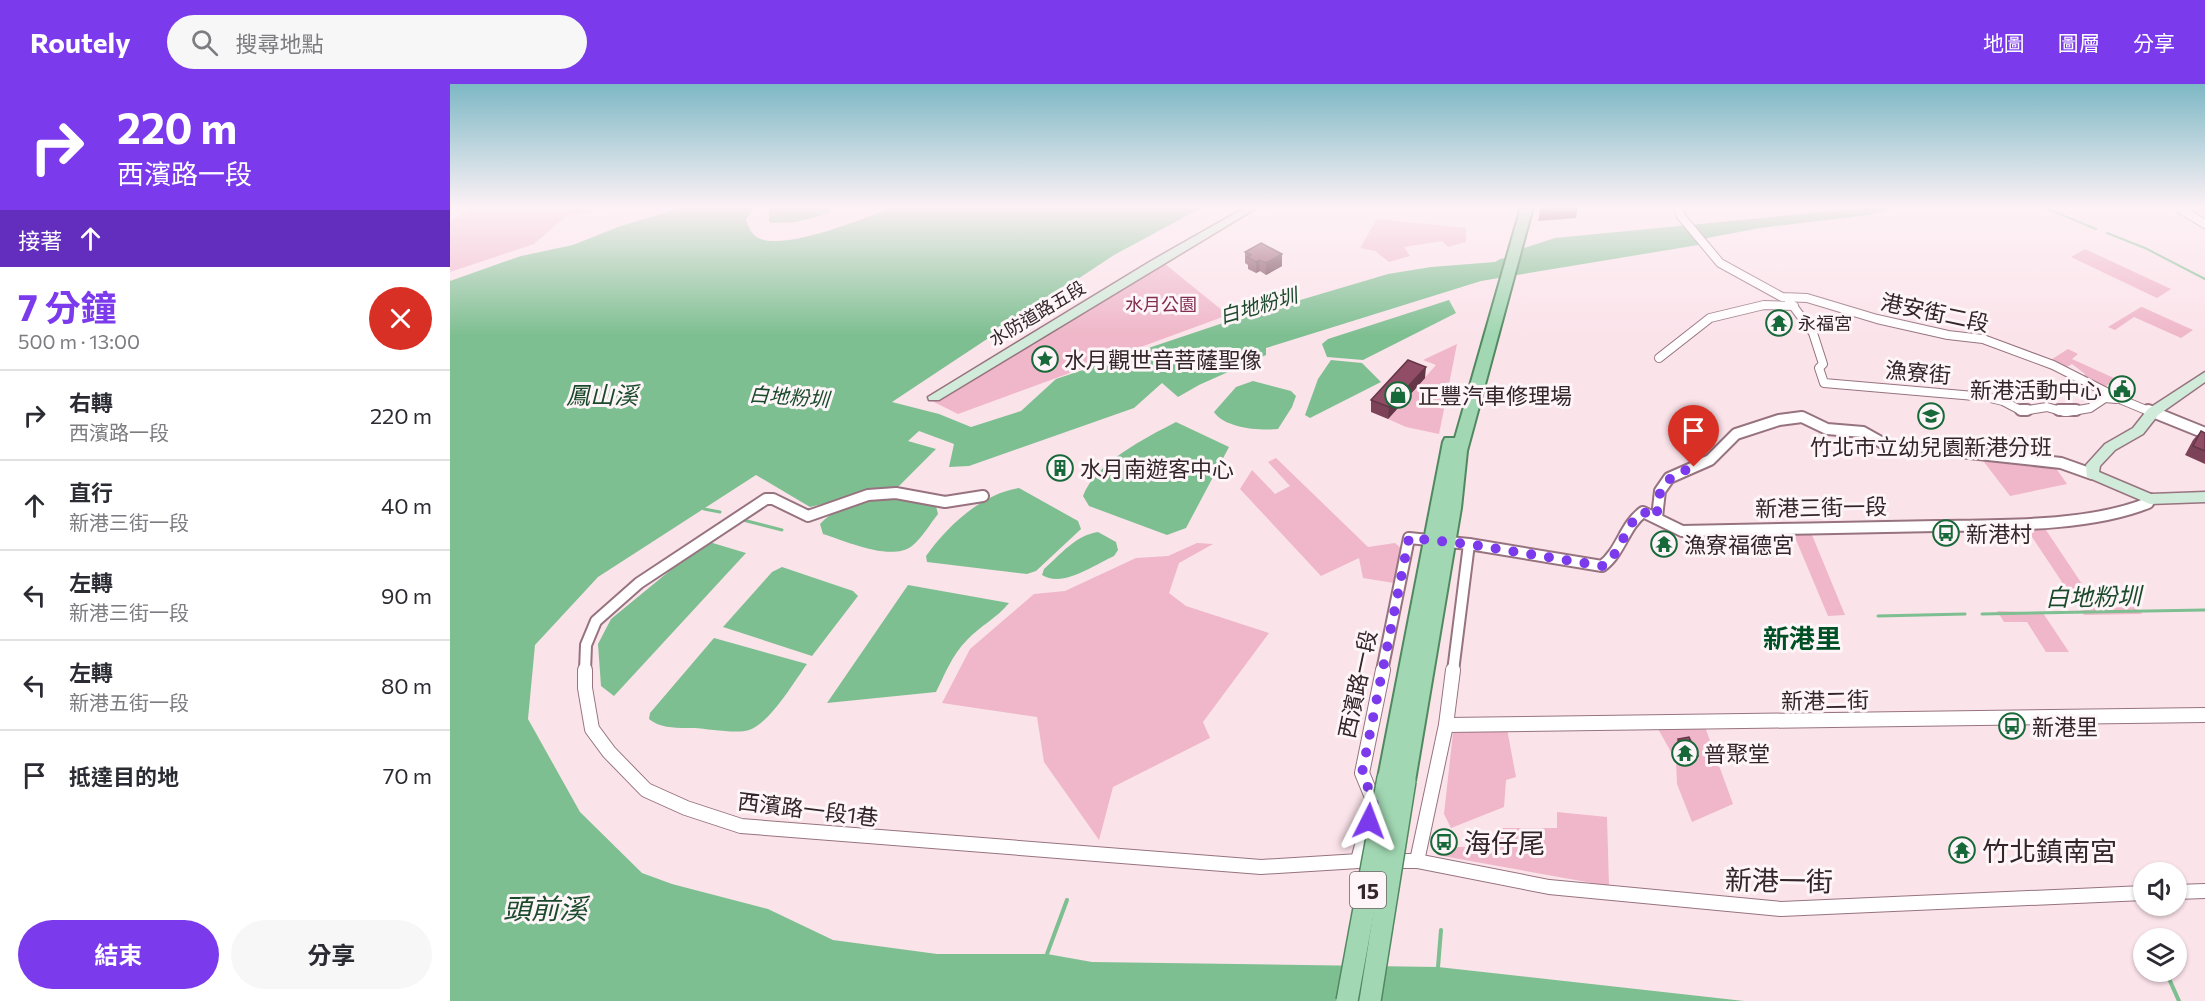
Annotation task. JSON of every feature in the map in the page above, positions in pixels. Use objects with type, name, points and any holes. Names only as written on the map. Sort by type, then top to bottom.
[{"type":"main road","name":"15","points":[[1508,255],[1509,250]]},
{"type":"main road","name":"15","points":[[1508,255],[1510,250]]},
{"type":"main road","name":"西濱路一段","points":[[1397,780],[1440,542],[1449,447],[1508,255]]},
{"type":"main road","name":"15","points":[[1347,1001],[1397,780]]},
{"type":"main road","name":"15","points":[[1370,1001],[1397,780]]},
{"type":"street","name":"水防道路五段","points":[[934,397],[1178,250]]},
{"type":"street","name":"港安街二段","points":[[1709,250],[1720,263],[1791,302],[1807,298],[1887,321],[1948,335],[1983,339],[2053,365],[2122,400],[2205,433]]},
{"type":"street","points":[[1659,358],[1710,318],[1764,305],[1791,302]]},
{"type":"street","name":"漁寮街","points":[[1791,302],[1818,344],[1823,364],[1819,368],[1824,383],[1970,397],[1989,395],[2003,399],[2022,411],[2047,408],[2065,412],[2090,408],[2105,398],[2122,400]]},
{"type":"street","points":[[2092,474],[2093,465],[2110,447],[2138,431],[2153,412],[2205,376]]},
{"type":"street","points":[[1417,861],[1446,725],[1468,544],[1602,566],[1610,562],[1636,516],[1643,512],[1657,517],[1657,503],[1667,480],[1678,472],[1709,462],[1722,443],[1736,434],[1769,422],[1802,417],[1828,430],[1866,433],[1888,446],[1941,446],[1951,451],[2061,463],[2150,499]]},
{"type":"street","name":"西濱路一段1巷","points":[[983,496],[945,502],[896,493],[868,495],[808,516],[773,499],[766,499],[702,539],[639,584],[597,621],[586,645],[585,688],[592,729],[609,752],[646,790],[686,808],[741,826],[893,840],[1261,867],[1358,860],[1417,861]]},
{"type":"street","name":"新港三街一段","points":[[1657,517],[1682,531],[1990,525],[2069,520],[2131,510],[2148,503],[2150,499],[2205,497]]},
{"type":"street","name":"西濱路一段","points":[[1358,860],[1374,802],[1362,773],[1409,538],[1468,544]]},
{"type":"street","name":"新港二街","points":[[1446,725],[2205,715]]},
{"type":"street","name":"新港一街","points":[[1417,861],[1549,887],[1781,909],[2133,893]]},
{"type":"street","points":[[2187,892],[2205,891]]},
{"type":"green space","points":[[450,250],[517,250],[450,272]]},
{"type":"green space","points":[[1369,250],[1406,250],[1410,256],[1389,262],[1375,251]]},
{"type":"green space","points":[[2087,250],[2171,289],[2157,298],[2071,257]]},
{"type":"green space","name":"水月公園","points":[[1165,264],[1228,315],[958,414],[932,401]]},
{"type":"green space","points":[[2141,307],[2193,330],[2181,338],[2134,317],[2115,330],[2108,327]]},
{"type":"green space","points":[[1457,344],[1439,434],[1406,427],[1388,419],[1436,365],[1423,360]]},
{"type":"green space","points":[[2068,349],[2078,354],[2072,359],[2116,379],[2102,389],[2114,401],[2078,383],[2085,374],[2072,364],[2065,368],[2049,361]]},
{"type":"green space","points":[[1276,458],[1368,547],[1395,543],[1402,549],[1394,583],[1363,578],[1359,558],[1321,576],[1240,489],[1252,470],[1275,494],[1290,486],[1268,462]]},
{"type":"green space","points":[[1981,458],[2053,464],[2067,484],[2010,496]]},
{"type":"green space","points":[[2044,527],[2098,608],[2137,607],[2142,614],[2084,615],[2026,528]]},
{"type":"green space","points":[[1794,535],[1812,535],[1845,615],[1828,616]]},
{"type":"green space","points":[[1197,543],[1213,544],[1179,563],[1169,593],[1186,606],[1269,633],[1203,722],[1210,738],[1113,787],[1099,840],[1044,762],[1037,717],[942,703],[970,649],[1034,594],[1065,591],[1136,558],[1168,556]]},
{"type":"green space","points":[[1997,611],[2043,613],[2069,652],[2046,652],[2027,622],[2004,622]]},
{"type":"green space","points":[[1657,727],[1705,727],[1733,804],[1692,822],[1677,784],[1676,761]]},
{"type":"green space","points":[[1507,729],[1516,777],[1506,780],[1504,807],[1451,828],[1444,814],[1453,733]]},
{"type":"green space","points":[[1557,812],[1607,817],[1609,886],[1437,855],[1439,847],[1479,847],[1503,828],[1557,828]]},
{"type":"water","points":[[550,250],[1124,250],[892,402],[939,414],[971,427],[1021,411],[1056,379],[1226,322],[1388,274],[1431,267],[1495,262],[1521,255],[1523,250],[1669,250],[1481,281],[1266,348],[1266,355],[1178,397],[1162,383],[1134,408],[969,466],[949,467],[954,444],[919,431],[908,441],[936,449],[899,486],[810,507],[756,475],[598,577],[535,645],[528,719],[580,812],[642,873],[672,884],[768,909],[833,940],[937,954],[1047,954],[1092,962],[1438,967],[1744,1001],[450,1001],[450,281],[521,256]]},
{"type":"water","points":[[1449,300],[1456,313],[1363,360],[1327,357],[1322,344],[1328,339]]},
{"type":"water","points":[[1331,360],[1362,363],[1381,382],[1310,418],[1305,415],[1318,379]]},
{"type":"water","points":[[1253,381],[1291,391],[1296,396],[1278,429],[1252,429],[1234,425],[1226,422],[1214,412],[1236,387]]},
{"type":"water","points":[[1176,422],[1229,447],[1186,528],[1167,535],[1089,506],[1083,496],[1089,484],[1110,462],[1151,435]]},
{"type":"water","points":[[1019,488],[1078,521],[1081,529],[1036,571],[1027,574],[927,562],[926,556],[944,533],[967,513],[992,497]]},
{"type":"water","points":[[887,498],[936,506],[938,514],[912,546],[892,552],[881,551],[823,534],[820,524],[834,513],[859,503]]},
{"type":"water","points":[[1098,532],[1116,542],[1118,550],[1114,556],[1069,577],[1059,579],[1042,575],[1044,569],[1069,546],[1083,537]]},
{"type":"water","points":[[706,541],[746,553],[614,696],[601,686],[598,644],[611,619]]},
{"type":"water","points":[[782,567],[853,591],[858,596],[812,656],[723,627],[772,572]]},
{"type":"water","points":[[908,585],[1009,603],[972,635],[957,652],[936,692],[827,703]]},
{"type":"water","points":[[714,638],[807,664],[773,711],[757,726],[749,730],[670,727],[659,725],[649,719],[650,713]]},
{"type":"building","points":[[1249,250],[1274,250],[1282,254],[1266,263],[1259,260],[1256,262],[1247,257],[1251,255],[1245,252]]},
{"type":"building","points":[[1408,360],[1426,367],[1389,407],[1371,400]]},
{"type":"building","points":[[2201,431],[2205,433],[2205,451],[2193,446]]},
{"type":"building","points":[[1064,456],[1068,463],[1053,468],[1049,461]]},
{"type":"building","points":[[1689,737],[1698,756],[1688,758],[1678,739]]},
{"type":"waterway","points":[[2148,250],[2205,279]]},
{"type":"waterway","points":[[704,509],[720,512]]},
{"type":"waterway","points":[[743,520],[782,530]]},
{"type":"waterway","name":"白地粉圳","points":[[1982,614],[2205,610]]},
{"type":"waterway","name":"白地粉圳","points":[[1878,616],[1965,614]]},
{"type":"waterway","points":[[1047,954],[1067,900]]},
{"type":"waterway","points":[[1438,967],[1441,930]]},
{"type":"waterway","points":[[2170,982],[2179,1001]]},
{"type":"place","name":"永福宮","points":[[1779,323]]},
{"type":"place","name":"水月觀世音菩薩聖像","points":[[1045,359]]},
{"type":"place","name":"新港活動中心","points":[[2122,389]]},
{"type":"place","name":"正豐汽車修理場","points":[[1398,395]]},
{"type":"place","name":"竹北市立幼兒園新港分班","points":[[1931,416]]},
{"type":"place","name":"水月南遊客中心","points":[[1060,468]]},
{"type":"place","name":"新港村","points":[[1946,533]]},
{"type":"place","name":"漁寮福德宮","points":[[1664,544]]},
{"type":"place","name":"新港里","points":[[2012,726]]},
{"type":"place","name":"普聚堂","points":[[1685,753]]},
{"type":"place","name":"海仔尾","points":[[1444,842]]},
{"type":"place","name":"竹北鎮南宮","points":[[1962,850]]},
{"type":"district","name":"新港里","points":[[1802,637]]},
{"type":"route","points":[[1369,821],[1374,802],[1362,773],[1409,538],[1468,544],[1602,566],[1610,562],[1627,533],[1631,521],[1636,516],[1643,512],[1657,517],[1657,503],[1667,480],[1678,472],[1694,467]]},
{"type":"water label","name":"鳳山溪","points":[[602,394]]},
{"type":"water label","name":"頭前溪","points":[[545,908]]}]
